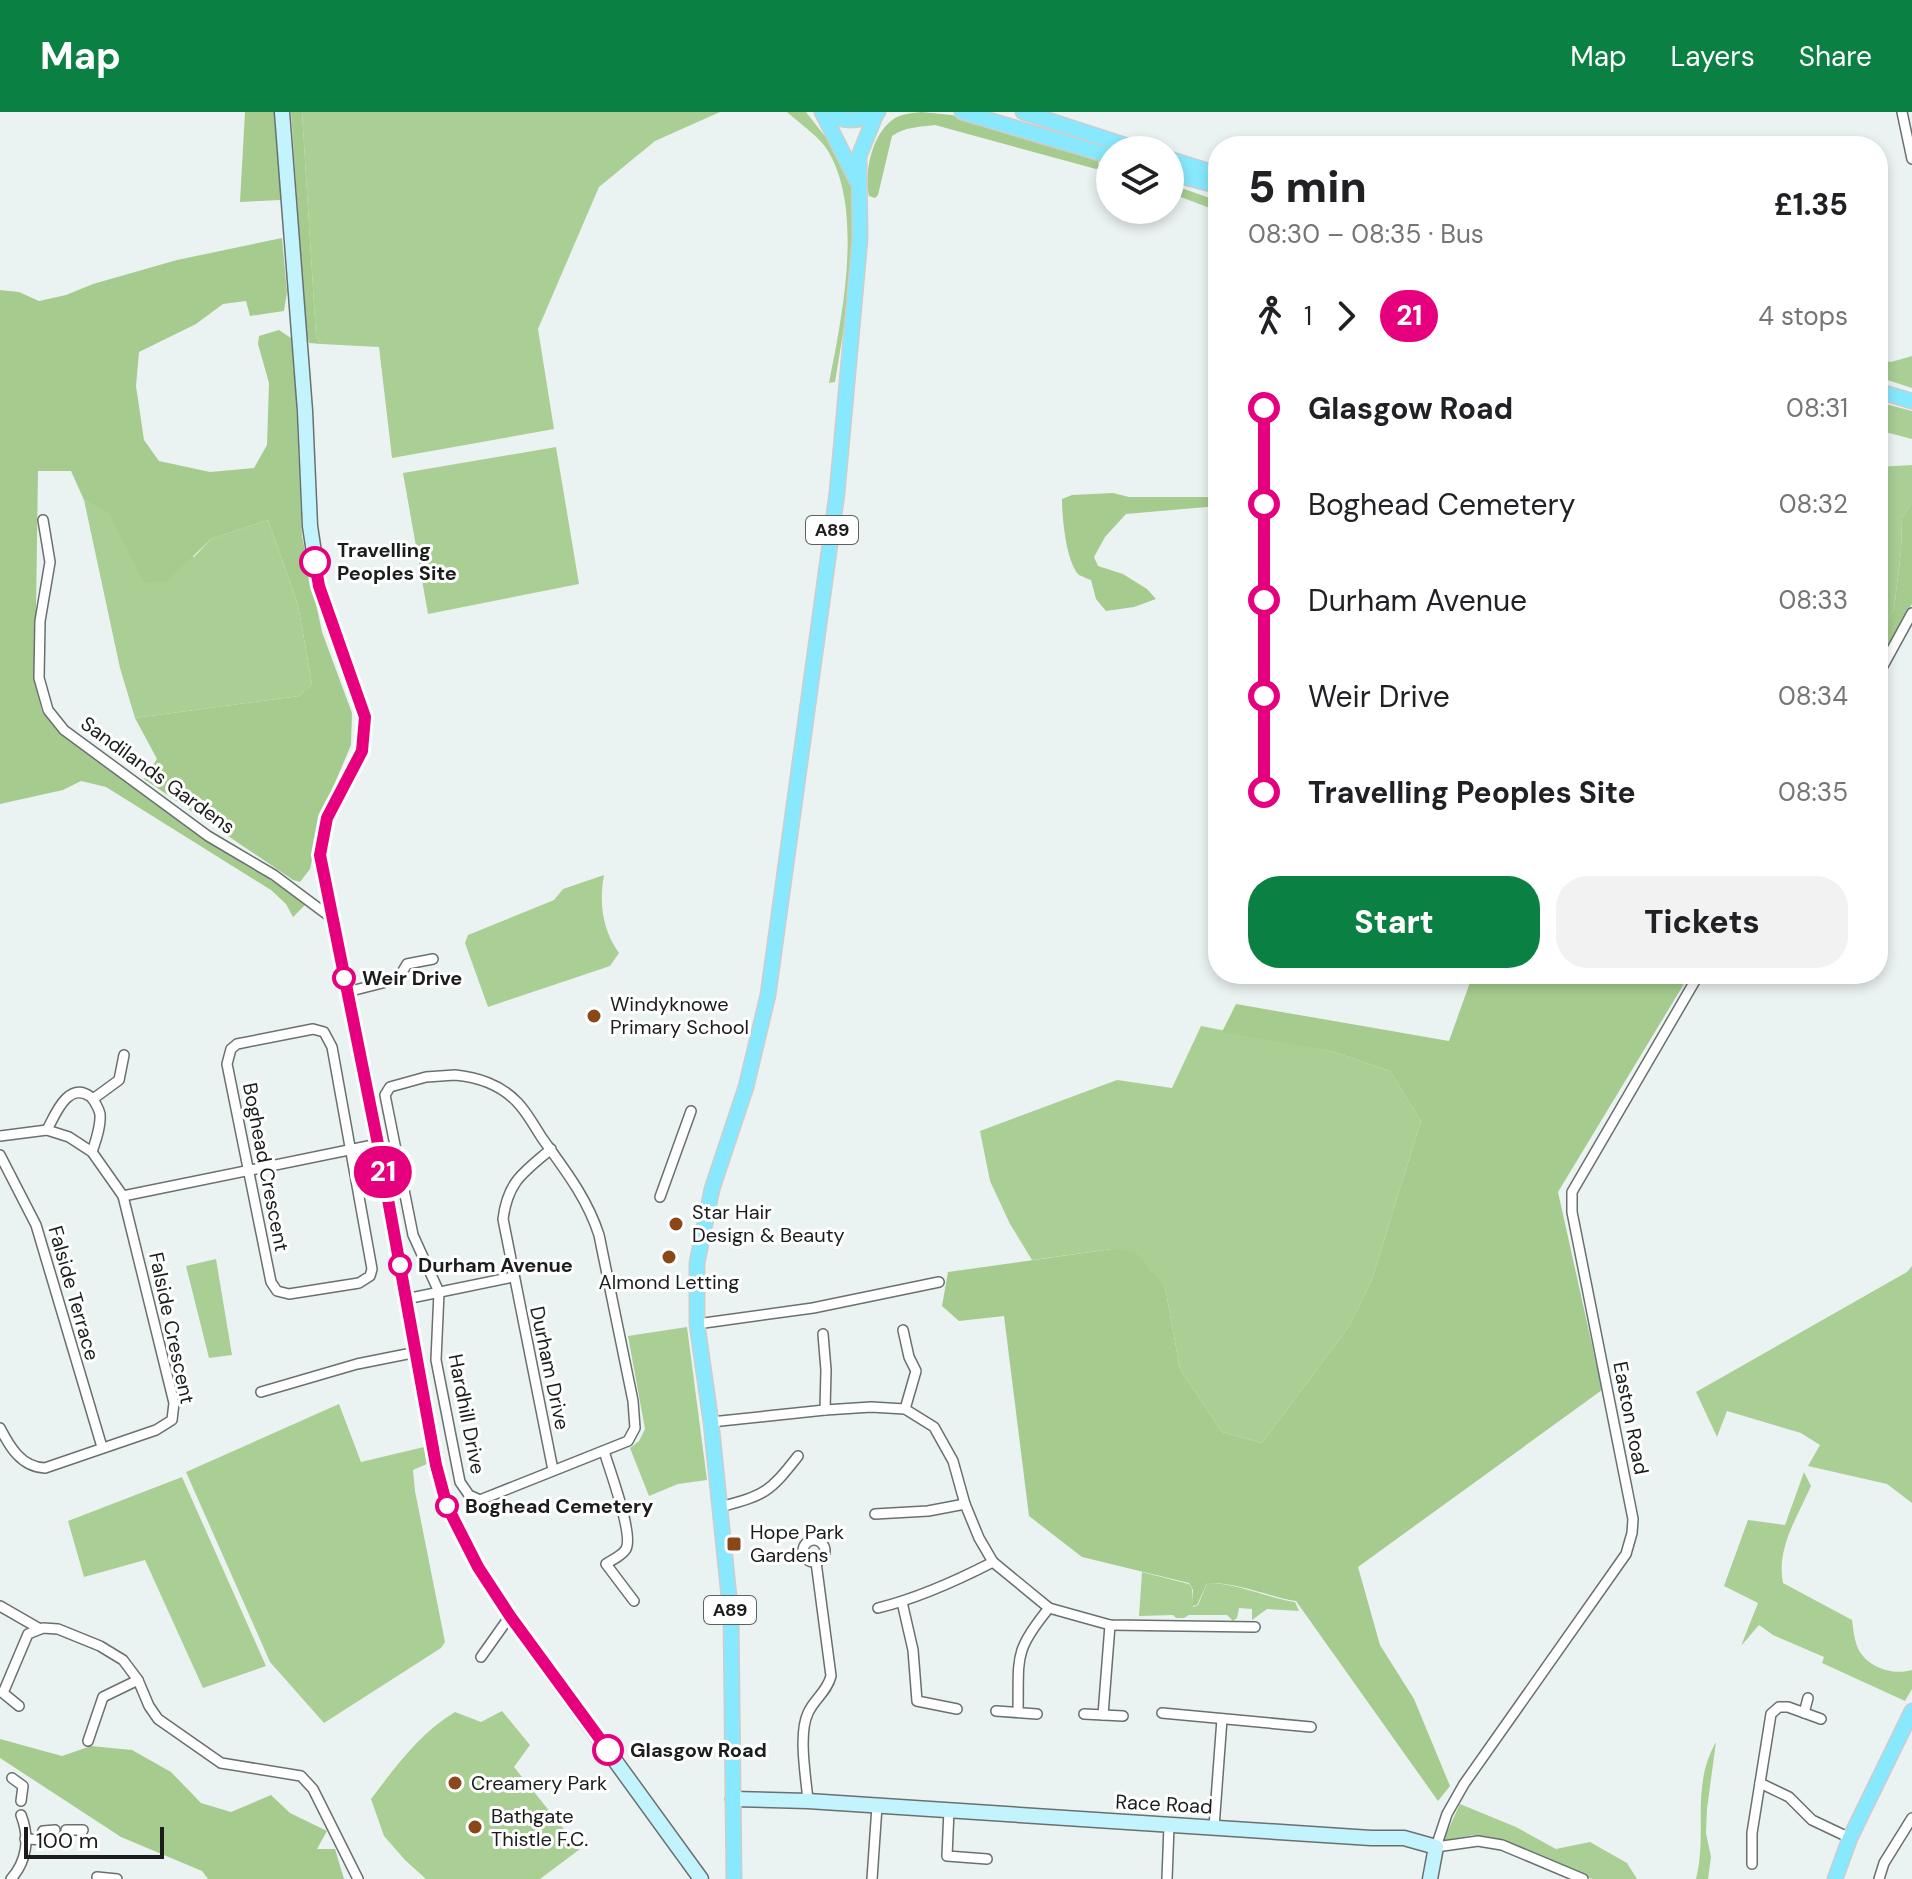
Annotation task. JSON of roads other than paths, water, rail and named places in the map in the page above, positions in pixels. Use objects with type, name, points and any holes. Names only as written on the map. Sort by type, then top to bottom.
[{"type":"main road","points":[[282,112],[305,411],[310,526],[319,586],[365,717],[362,751],[327,818],[320,855],[378,1144],[436,1465],[447,1506],[478,1567],[510,1616],[701,1879]]},
{"type":"main road","name":"A89","points":[[823,112],[846,121],[860,120],[877,113]]},
{"type":"main road","name":"A89","points":[[823,112],[859,185]]},
{"type":"main road","points":[[962,112],[1096,152]]},
{"type":"main road","points":[[1023,112],[1097,136]]},
{"type":"main road","name":"A89","points":[[734,1879],[731,1616],[711,1422],[697,1324],[697,1263],[712,1189],[746,1087],[768,995],[837,493],[860,239],[859,156],[877,113]]},
{"type":"main road","points":[[1184,163],[1208,171]]},
{"type":"main road","points":[[1184,177],[1208,183]]},
{"type":"main road","points":[[1888,394],[1912,401]]},
{"type":"main road","points":[[1835,1879],[1850,1838],[1912,1711]]},
{"type":"main road","name":"Race Road","points":[[733,1799],[1404,1838],[1436,1847]]},
{"type":"main road","points":[[1430,1879],[1436,1847]]},
{"type":"street","points":[[1902,112],[1912,159]]},
{"type":"street","name":"Sandilands Gardens","points":[[43,520],[50,562],[40,621],[39,678],[48,710],[55,721],[208,836],[274,875],[333,919]]},
{"type":"street","points":[[1888,657],[1912,613]]},
{"type":"street","points":[[347,992],[398,979],[407,964],[433,959]]},
{"type":"street","name":"Easton Road","points":[[1436,1847],[1447,1814],[1464,1784],[1603,1591],[1626,1554],[1633,1519],[1572,1212],[1572,1192],[1693,984]]},
{"type":"street","name":"Boghead Crescent","points":[[313,1029],[324,1032],[332,1047],[351,1150],[371,1260],[370,1276],[359,1283],[289,1294],[277,1291],[271,1282],[227,1064],[231,1049],[237,1044],[313,1029]]},
{"type":"street","points":[[93,1099],[119,1080],[124,1055]]},
{"type":"street","name":"Hardhill Drive","points":[[551,1149],[518,1102],[504,1091],[474,1077],[426,1077],[390,1087],[385,1095],[413,1235],[439,1292],[436,1360],[460,1482],[469,1495],[480,1500],[553,1470]]},
{"type":"street","points":[[0,1136],[47,1130],[60,1105],[72,1094],[82,1093],[93,1099],[100,1113],[92,1152]]},
{"type":"street","points":[[660,1197],[691,1111]]},
{"type":"street","name":"Falside Crescent","points":[[0,1429],[20,1458],[36,1467],[45,1468],[156,1430],[172,1420],[174,1403],[123,1196],[92,1152],[69,1137],[47,1130]]},
{"type":"street","points":[[123,1196],[378,1144]]},
{"type":"street","points":[[551,1149],[579,1189],[595,1223],[633,1401],[635,1428],[628,1441],[553,1470]]},
{"type":"street","name":"Durham Drive","points":[[551,1149],[517,1177],[506,1196],[503,1219],[553,1470]]},
{"type":"street","name":"Falside Terrace","points":[[0,1155],[36,1225],[102,1447]]},
{"type":"street","points":[[406,1299],[513,1277]]},
{"type":"street","points":[[697,1324],[813,1308],[939,1282]]},
{"type":"street","points":[[903,1330],[909,1357],[916,1371],[905,1409]]},
{"type":"street","points":[[823,1334],[825,1410]]},
{"type":"street","points":[[261,1392],[357,1364],[417,1352]]},
{"type":"street","points":[[711,1422],[825,1410],[871,1407],[905,1409],[934,1427],[953,1461],[965,1504],[993,1562],[1049,1608],[1110,1625],[1255,1627]]},
{"type":"street","points":[[604,1451],[628,1545],[624,1553],[606,1564],[634,1601]]},
{"type":"street","points":[[720,1507],[754,1497],[775,1486],[798,1456]]},
{"type":"street","points":[[875,1514],[928,1511],[965,1504]]},
{"type":"street","points":[[808,1801],[804,1729],[808,1712],[829,1686],[831,1676],[816,1562]]},
{"type":"street","points":[[878,1608],[948,1585],[993,1562]]},
{"type":"street","points":[[902,1602],[913,1650],[917,1701],[957,1709]]},
{"type":"street","points":[[0,1606],[40,1629]]},
{"type":"street","points":[[1018,1712],[1018,1656],[1025,1637],[1049,1608]]},
{"type":"street","points":[[481,1657],[510,1616]]},
{"type":"street","points":[[1103,1715],[1110,1625]]},
{"type":"street","points":[[19,1706],[3,1693],[28,1634],[40,1629],[58,1629],[100,1646],[123,1660],[138,1680],[158,1719],[221,1763],[301,1776],[313,1789],[358,1879]]},
{"type":"street","points":[[88,1741],[103,1697],[138,1680]]},
{"type":"street","points":[[1804,1713],[1808,1698]]},
{"type":"street","points":[[1752,1864],[1752,1833],[1771,1714],[1779,1707],[1821,1719]]},
{"type":"street","points":[[996,1711],[1037,1714]]},
{"type":"street","points":[[1162,1713],[1311,1727]]},
{"type":"street","points":[[1084,1714],[1123,1716]]},
{"type":"street","points":[[1214,1827],[1222,1719]]},
{"type":"street","points":[[12,1778],[23,1786],[21,1801]]},
{"type":"street","points":[[1760,1783],[1789,1797],[1812,1820],[1850,1838]]},
{"type":"street","points":[[872,1879],[877,1806]]},
{"type":"street","points":[[949,1810],[947,1856],[987,1859]]},
{"type":"street","points":[[11,1879],[22,1866],[26,1855],[25,1825],[21,1815]]},
{"type":"street","points":[[1879,1879],[1884,1863],[1912,1818]]},
{"type":"street","points":[[1167,1879],[1169,1826]]},
{"type":"street","points":[[25,1839],[45,1840],[43,1831],[83,1830]]},
{"type":"street","name":"Race Road","points":[[1436,1847],[1478,1841],[1502,1845],[1583,1879]]},
{"type":"street","points":[[97,1877],[117,1879]]},
{"type":"place","name":"Travelling Peoples Site","points":[[315,562]]},
{"type":"place","name":"Weir Drive","points":[[344,978]]},
{"type":"place","name":"Windyknowe Primary School","points":[[594,1016]]},
{"type":"place","name":"Star Hair Design & Beauty","points":[[676,1224]]},
{"type":"place","name":"Almond Letting","points":[[669,1257]]},
{"type":"place","name":"Durham Avenue","points":[[400,1265]]},
{"type":"place","name":"Boghead Cemetery","points":[[447,1506]]},
{"type":"place","name":"Hope Park Gardens","points":[[734,1544]]},
{"type":"place","name":"Glasgow Road","points":[[608,1750]]},
{"type":"place","name":"Creamery Park","points":[[455,1783]]},
{"type":"place","name":"Bathgate Thistle F.C.","points":[[475,1827]]}]
